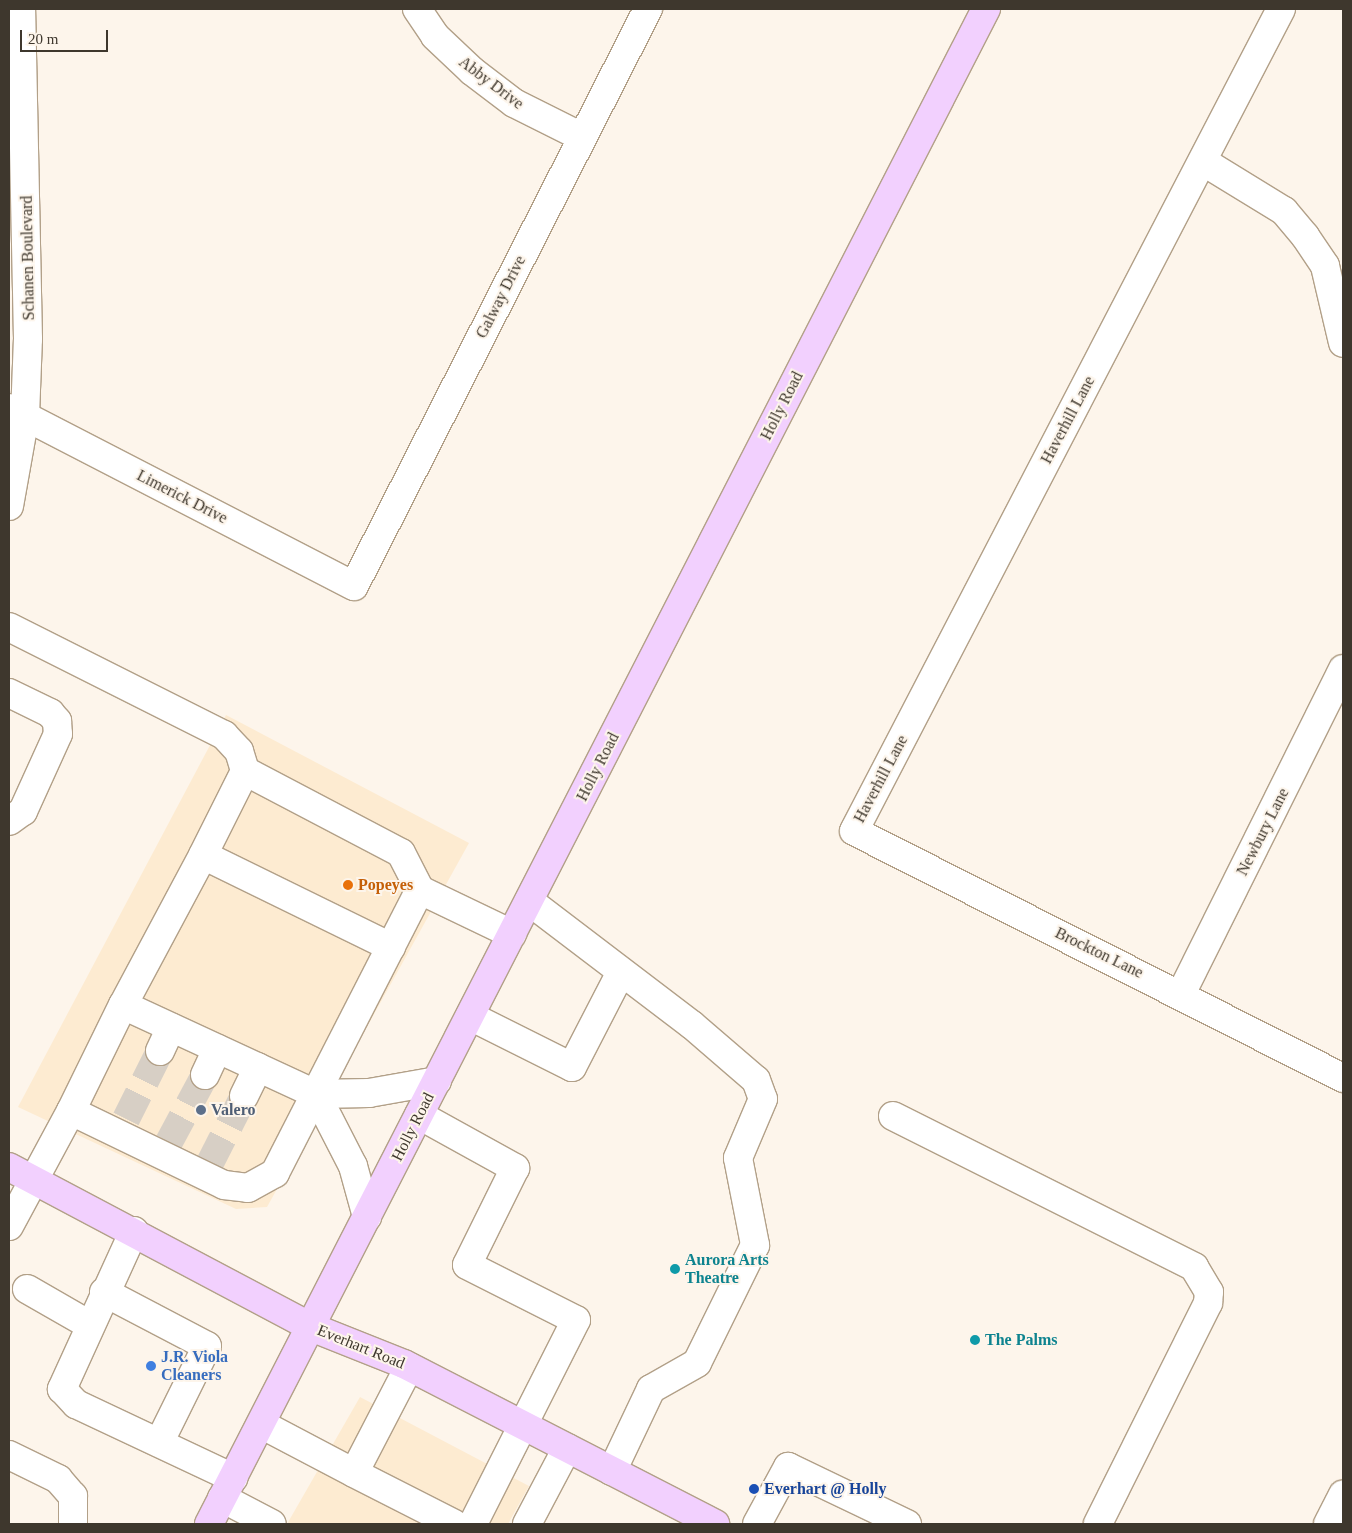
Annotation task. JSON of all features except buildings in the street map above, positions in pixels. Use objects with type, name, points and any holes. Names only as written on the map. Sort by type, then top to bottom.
[{"type":"main road","name":"Holly Road","points":[[209,1524],[986,9]]},
{"type":"main road","name":"Everhart Road","points":[[9,1167],[134,1231],[311,1327],[409,1367],[714,1524]]},
{"type":"street","name":"Schanen Boulevard","points":[[9,506],[29,244],[21,9]]},
{"type":"street","name":"Abby Drive","points":[[417,9],[435,36],[472,71],[514,103],[582,137]]},
{"type":"street","name":"Galway Drive","points":[[354,586],[648,9]]},
{"type":"street","name":"Haverhill Lane","points":[[854,831],[1204,162],[1281,9]]},
{"type":"street","points":[[1204,162],[1284,211],[1305,236],[1325,266],[1343,343]]},
{"type":"street","name":"Limerick Drive","points":[[17,412],[354,586]]},
{"type":"street","points":[[9,627],[224,735],[240,751],[245,771],[203,855],[123,1005],[71,1111],[9,1226]]},
{"type":"street","name":"Newbury Lane","points":[[1181,994],[1343,669]]},
{"type":"street","points":[[9,693],[50,713],[57,720],[58,734],[22,811],[9,822]]},
{"type":"street","points":[[245,771],[401,853],[420,890],[512,934]]},
{"type":"street","name":"Brockton Lane","points":[[854,831],[1181,994],[1343,1078]]},
{"type":"street","points":[[203,855],[391,947]]},
{"type":"street","points":[[71,1111],[122,1126],[207,1170],[224,1185],[248,1188],[275,1173],[420,890]]},
{"type":"street","points":[[529,901],[581,936],[621,972],[692,1024],[756,1080],[764,1106],[738,1158],[755,1245],[697,1363],[651,1390],[612,1471]]},
{"type":"street","points":[[470,1016],[572,1067],[621,972]]},
{"type":"street","points":[[123,1005],[165,1039],[217,1048],[316,1094],[369,1093],[437,1081]]},
{"type":"street","points":[[205,1075],[217,1048]]},
{"type":"street","points":[[244,1096],[258,1068]]},
{"type":"street","points":[[316,1094],[353,1166],[367,1217]]},
{"type":"street","points":[[419,1115],[515,1168],[467,1265],[576,1320],[525,1426],[473,1524]]},
{"type":"street","points":[[893,1116],[1194,1267],[1207,1287],[1208,1303],[1098,1524]]},
{"type":"street","points":[[134,1231],[88,1324],[62,1389],[76,1404],[159,1443],[228,1488],[272,1524]]},
{"type":"street","points":[[27,1289],[88,1324]]},
{"type":"street","points":[[104,1292],[207,1346],[159,1443]]},
{"type":"street","points":[[354,1473],[409,1367]]},
{"type":"street","points":[[260,1424],[454,1524]]},
{"type":"street","points":[[527,1524],[566,1448]]},
{"type":"street","points":[[9,1455],[58,1479],[73,1496],[73,1524]]},
{"type":"street","points":[[758,1524],[788,1467],[907,1524]]},
{"type":"street","points":[[1328,1524],[1343,1495]]},
{"type":"shaded area","points":[[226,715],[469,843],[267,1207],[236,1209],[18,1107]]},
{"type":"shaded area","points":[[360,1397],[529,1486],[508,1524],[287,1524]]},
{"type":"tunnel","points":[[126,1119],[160,1051]]},
{"type":"tunnel","points":[[169,1142],[205,1075]]},
{"type":"tunnel","points":[[210,1163],[244,1096]]},
{"type":"place","name":"Popeyes","points":[[348,885]]},
{"type":"place","name":"Valero","points":[[201,1110]]},
{"type":"place","name":"Aurora Arts Theatre","points":[[675,1269]]},
{"type":"place","name":"The Palms","points":[[975,1340]]},
{"type":"place","name":"J.R. Viola Cleaners","points":[[151,1366]]},
{"type":"place","name":"Everhart @ Holly","points":[[754,1489]]}]
